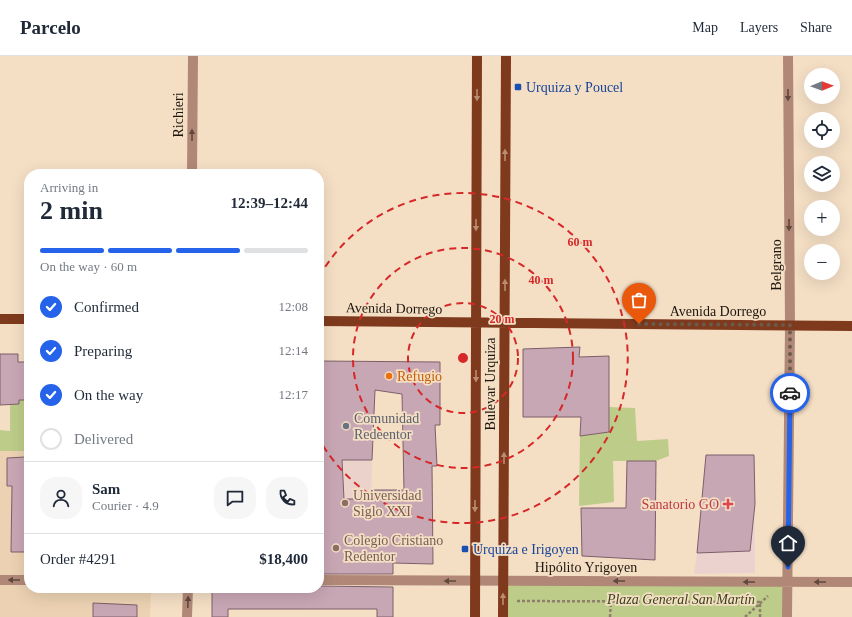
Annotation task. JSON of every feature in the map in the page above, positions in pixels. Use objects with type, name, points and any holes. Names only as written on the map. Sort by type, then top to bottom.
[{"type":"main road","name":"Bulevar Urquiza","points":[[475,617],[477,56]]},
{"type":"main road","name":"Bulevar Urquiza","points":[[503,617],[506,56]]},
{"type":"main road","points":[[0,318],[24,319]]},
{"type":"main road","name":"Avenida Dorrego","points":[[324,321],[504,324],[852,326]]},
{"type":"street","name":"Richieri","points":[[192,169],[193,56]]},
{"type":"street","name":"Belgrano","points":[[787,617],[790,325],[788,56]]},
{"type":"street","points":[[0,580],[24,580]]},
{"type":"street","name":"Hipólito Yrigoyen","points":[[324,580],[852,582]]},
{"type":"street","points":[[187,617],[188,593]]},
{"type":"path","points":[[745,617],[760,602],[788,582]]},
{"type":"path","points":[[518,606],[518,600],[760,602]]},
{"type":"path","points":[[610,617],[611,601]]},
{"type":"path","points":[[760,602],[760,617]]},
{"type":"shaded area","points":[[0,451],[24,451],[24,593],[151,593],[150,617],[0,617]]},
{"type":"shaded area","name":"Sanatorio GO","points":[[706,455],[754,455],[755,573],[694,574]]},
{"type":"shaded area","points":[[324,460],[372,460],[370,570],[324,471]]},
{"type":"green space","points":[[19,400],[24,400],[24,451],[0,451],[0,430],[10,431],[10,405],[19,404]]},
{"type":"green space","points":[[609,407],[635,408],[637,441],[668,439],[669,456],[656,461],[613,461],[614,502],[579,506],[580,436],[609,432]]},
{"type":"green space","name":"Plaza General San Martín","points":[[503,581],[788,582],[787,617],[503,617]]},
{"type":"building","points":[[580,347],[579,357],[609,356],[609,432],[580,436],[581,417],[523,417],[523,349]]},
{"type":"building","points":[[0,354],[18,354],[18,362],[24,362],[24,400],[19,400],[19,404],[0,405]]},
{"type":"building","points":[[324,361],[440,362],[440,425],[435,425],[437,466],[432,466],[433,564],[393,563],[393,574],[324,574]],"holes":[[[375,390],[402,394],[404,490],[371,490],[371,499],[344,499],[342,460],[372,460]]]},
{"type":"building","name":"Sanatorio GO","points":[[706,455],[754,455],[755,504],[750,551],[697,553]]},
{"type":"building","points":[[24,457],[24,552],[11,552],[12,486],[7,486],[7,458]]},
{"type":"building","points":[[627,461],[656,461],[655,560],[582,556],[581,508],[626,508]]},
{"type":"building","points":[[324,586],[393,587],[393,617],[377,617],[377,609],[228,609],[228,617],[212,617],[212,593],[324,593]]},
{"type":"building","points":[[93,603],[137,605],[137,617],[93,617]]},
{"type":"way so far","points":[[639,324],[790,325],[790,393]]},
{"type":"place","name":"Urquiza y Poucel","points":[[518,87]]},
{"type":"place","name":"Refugio","points":[[389,376]]},
{"type":"place","name":"Comunidad Redeentor","points":[[346,426]]},
{"type":"place","name":"Universidad Siglo XXI","points":[[345,503]]},
{"type":"place","name":"Sanatorio GO","points":[[728,504]]},
{"type":"place","name":"Colegio Cristiano Redentor","points":[[336,548]]},
{"type":"place","name":"Urquiza e Irigoyen","points":[[465,549]]},
{"type":"route","points":[[788,567],[790,393]]}]
